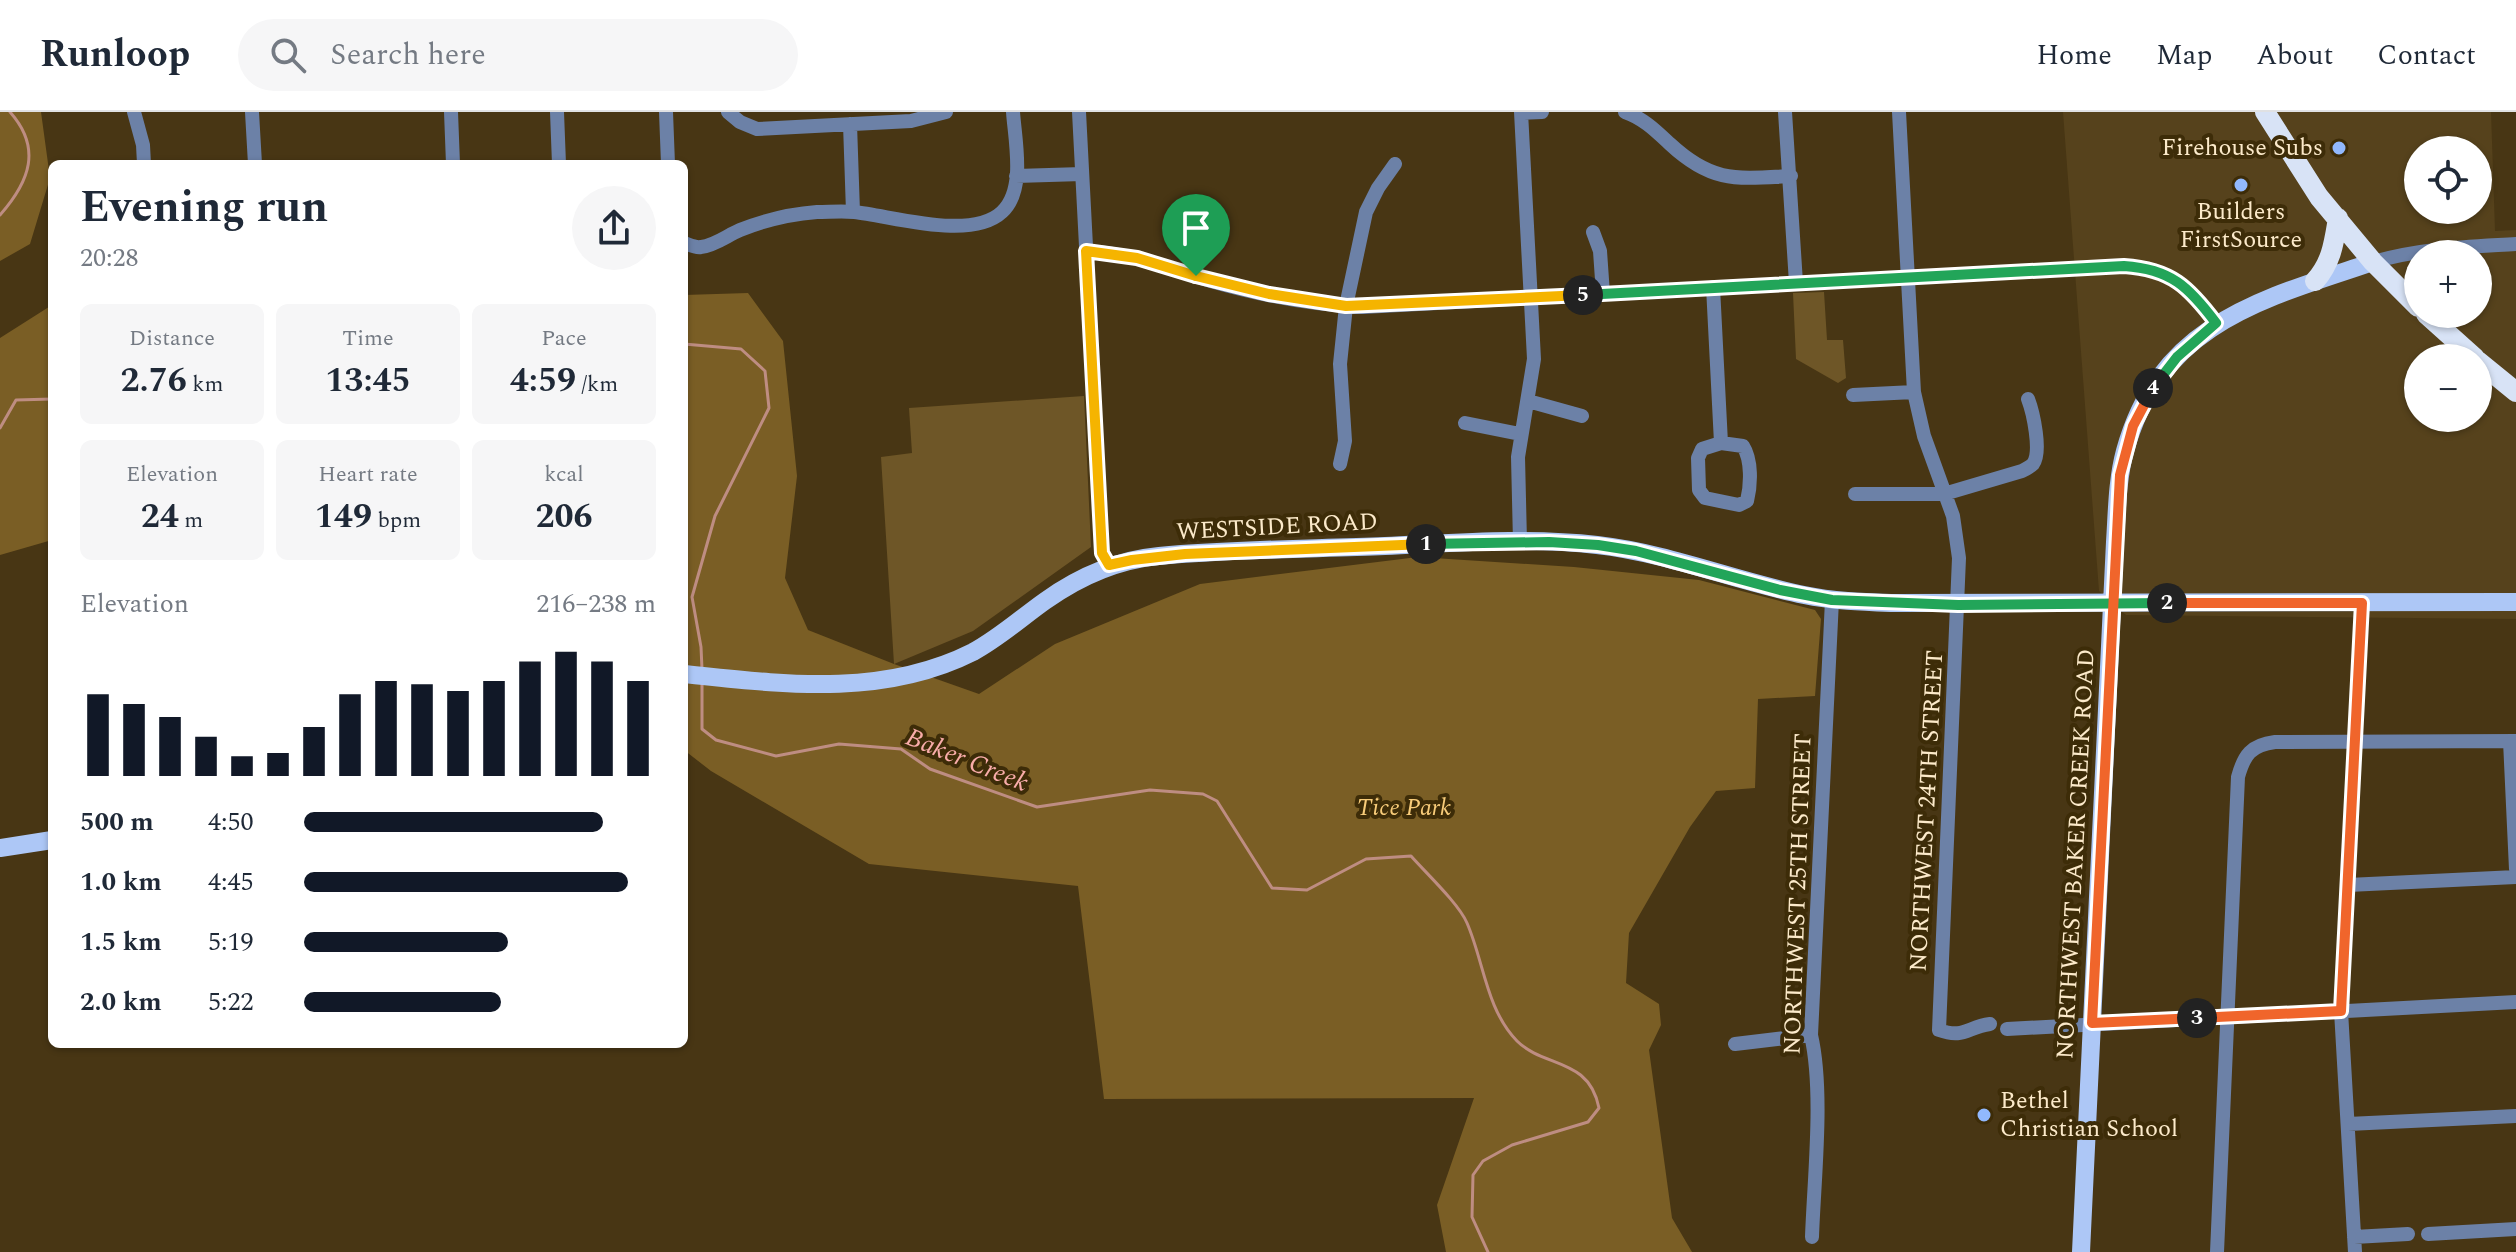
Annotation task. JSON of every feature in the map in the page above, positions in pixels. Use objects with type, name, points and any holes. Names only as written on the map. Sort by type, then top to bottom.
[{"type":"highway","points":[[2265,112],[2319,197],[2373,262],[2404,293]]},
{"type":"highway","points":[[2315,281],[2333,252],[2338,218]]},
{"type":"highway","points":[[2442,328],[2459,344]]},
{"type":"highway","points":[[2492,372],[2516,392]]},
{"type":"main road","name":"NORTHWEST BAKER CREEK ROAD","points":[[2081,1252],[2120,475],[2133,426],[2160,376],[2216,323],[2259,301],[2373,262]]},
{"type":"main road","name":"WESTSIDE ROAD","points":[[688,674],[823,685],[902,676],[949,663],[987,644],[1061,590],[1109,565],[1185,554],[1566,542],[1618,548],[1780,590],[1832,600],[1958,605],[2516,602]]},
{"type":"main road","points":[[0,848],[48,841]]},
{"type":"street","points":[[134,112],[144,160]]},
{"type":"street","points":[[252,112],[255,160]]},
{"type":"street","points":[[451,112],[453,160]]},
{"type":"street","points":[[557,112],[559,160]]},
{"type":"street","points":[[666,112],[668,160]]},
{"type":"street","points":[[728,112],[740,122],[757,129],[911,121],[946,112]]},
{"type":"street","points":[[688,244],[704,247],[766,220],[799,214],[853,212],[924,223],[979,224],[1005,210],[1014,194],[1013,112]]},
{"type":"street","points":[[1079,112],[1102,553],[1109,565]]},
{"type":"street","points":[[1520,542],[1517,468],[1534,359],[1521,112],[1542,112]]},
{"type":"street","points":[[1625,112],[1645,121],[1695,165],[1710,173],[1747,178],[1791,176]]},
{"type":"street","points":[[1785,112],[1796,283]]},
{"type":"street","name":"NORTHWEST 24TH STREET","points":[[1899,112],[1914,392],[1924,436],[1958,537],[1958,605],[1939,1030],[1952,1035],[1963,1034],[1990,1024]]},
{"type":"street","points":[[850,124],[853,212]]},
{"type":"street","points":[[1340,464],[1345,441],[1340,364],[1346,306],[1366,212],[1395,164]]},
{"type":"street","points":[[1016,176],[1082,174]]},
{"type":"street","points":[[1593,232],[1600,251],[1603,294]]},
{"type":"street","points":[[2373,262],[2433,248],[2516,244]]},
{"type":"street","points":[[1086,251],[1137,258],[1215,282],[1269,294],[1346,306],[2144,267],[2165,273],[2183,284],[2216,323]]},
{"type":"street","points":[[1713,287],[1721,443]]},
{"type":"street","points":[[1853,395],[1914,392]]},
{"type":"street","points":[[1855,494],[1944,494],[2022,471],[2033,464],[2036,456],[2034,417],[2028,399]]},
{"type":"street","points":[[1528,401],[1582,416]]},
{"type":"street","points":[[1465,423],[1520,434]]},
{"type":"street","points":[[1721,443],[1743,446],[1748,454],[1749,492],[1747,501],[1739,505],[1705,498],[1699,490],[1698,458],[1702,449],[1721,443]]},
{"type":"street","name":"NORTHWEST 25TH STREET","points":[[1812,1237],[1816,1107],[1811,1035],[1832,600]]},
{"type":"street","points":[[2362,603],[2341,1011],[2354,1245],[2408,1234]]},
{"type":"street","points":[[2217,1252],[2238,777],[2249,750],[2275,742],[2513,741],[2516,869]]},
{"type":"street","points":[[2348,885],[2516,877]]},
{"type":"street","points":[[2007,1029],[2516,1002]]},
{"type":"street","points":[[1735,1044],[1811,1035]]},
{"type":"street","points":[[2348,1124],[2516,1116]]},
{"type":"street","points":[[2428,1234],[2516,1229]]},
{"type":"shaded area","points":[[2063,112],[2491,112],[2492,136],[2404,136],[2404,224],[2492,224],[2492,142],[2495,231],[2516,230],[2516,619],[2126,615],[2099,591]]},
{"type":"shaded area","points":[[1824,292],[1827,340],[1843,340],[1846,378],[1838,383],[1796,359],[1793,293]]},
{"type":"shaded area","points":[[1084,396],[1091,547],[973,631],[894,664],[881,457],[912,453],[909,408]]},
{"type":"green space","points":[[0,112],[41,112],[48,185],[30,244],[0,261]]},
{"type":"green space","name":"Tice Park","points":[[748,293],[783,341],[797,476],[785,578],[808,630],[979,694],[1055,644],[1200,584],[1418,557],[1574,567],[1699,580],[1815,610],[1821,619],[1815,696],[1758,699],[1755,788],[1716,791],[1690,827],[1629,933],[1626,983],[1659,1004],[1661,1025],[1649,1050],[1672,1218],[1692,1252],[1446,1252],[1437,1205],[1474,1098],[1104,1099],[1078,886],[869,864],[711,771],[688,753],[688,295]]},
{"type":"green space","points":[[48,308],[48,541],[0,555],[0,338]]},
{"type":"waterway","name":"Baker Creek","points":[[0,215],[19,190],[28,164],[26,138],[10,112]]},
{"type":"waterway","name":"Baker Creek","points":[[688,344],[741,349],[765,371],[769,408],[715,516],[692,597],[702,669]]},
{"type":"waterway","name":"Baker Creek","points":[[0,428],[16,400],[48,399]]},
{"type":"waterway","name":"Baker Creek","points":[[702,681],[702,729],[716,740],[776,756],[839,744],[901,749],[930,769],[1037,807],[1150,790],[1203,794],[1217,801],[1272,888],[1307,890],[1366,859],[1411,856],[1463,915],[1492,1000],[1507,1028],[1528,1050],[1576,1072],[1586,1080],[1599,1108],[1588,1122],[1512,1145],[1483,1161],[1473,1175],[1472,1217],[1488,1252]]},
{"type":"place","name":"Firehouse Subs","points":[[2339,148]]},
{"type":"place","name":"Builders FirstSource","points":[[2241,185]]},
{"type":"place","name":"Bethel Christian School","points":[[1984,1115]]},
{"type":"route","points":[[1196,276],[1137,258],[1086,251],[1102,553],[1109,565],[1185,554],[1549,542],[1636,551],[1780,590],[1832,600],[1958,605],[2113,603],[2362,603],[2341,1011],[2092,1023],[2100,884],[2113,603],[2115,542],[2120,475],[2133,426],[2160,376],[2216,323],[2183,284],[2165,273],[2124,266],[1363,307],[1269,294],[1196,276]]}]
